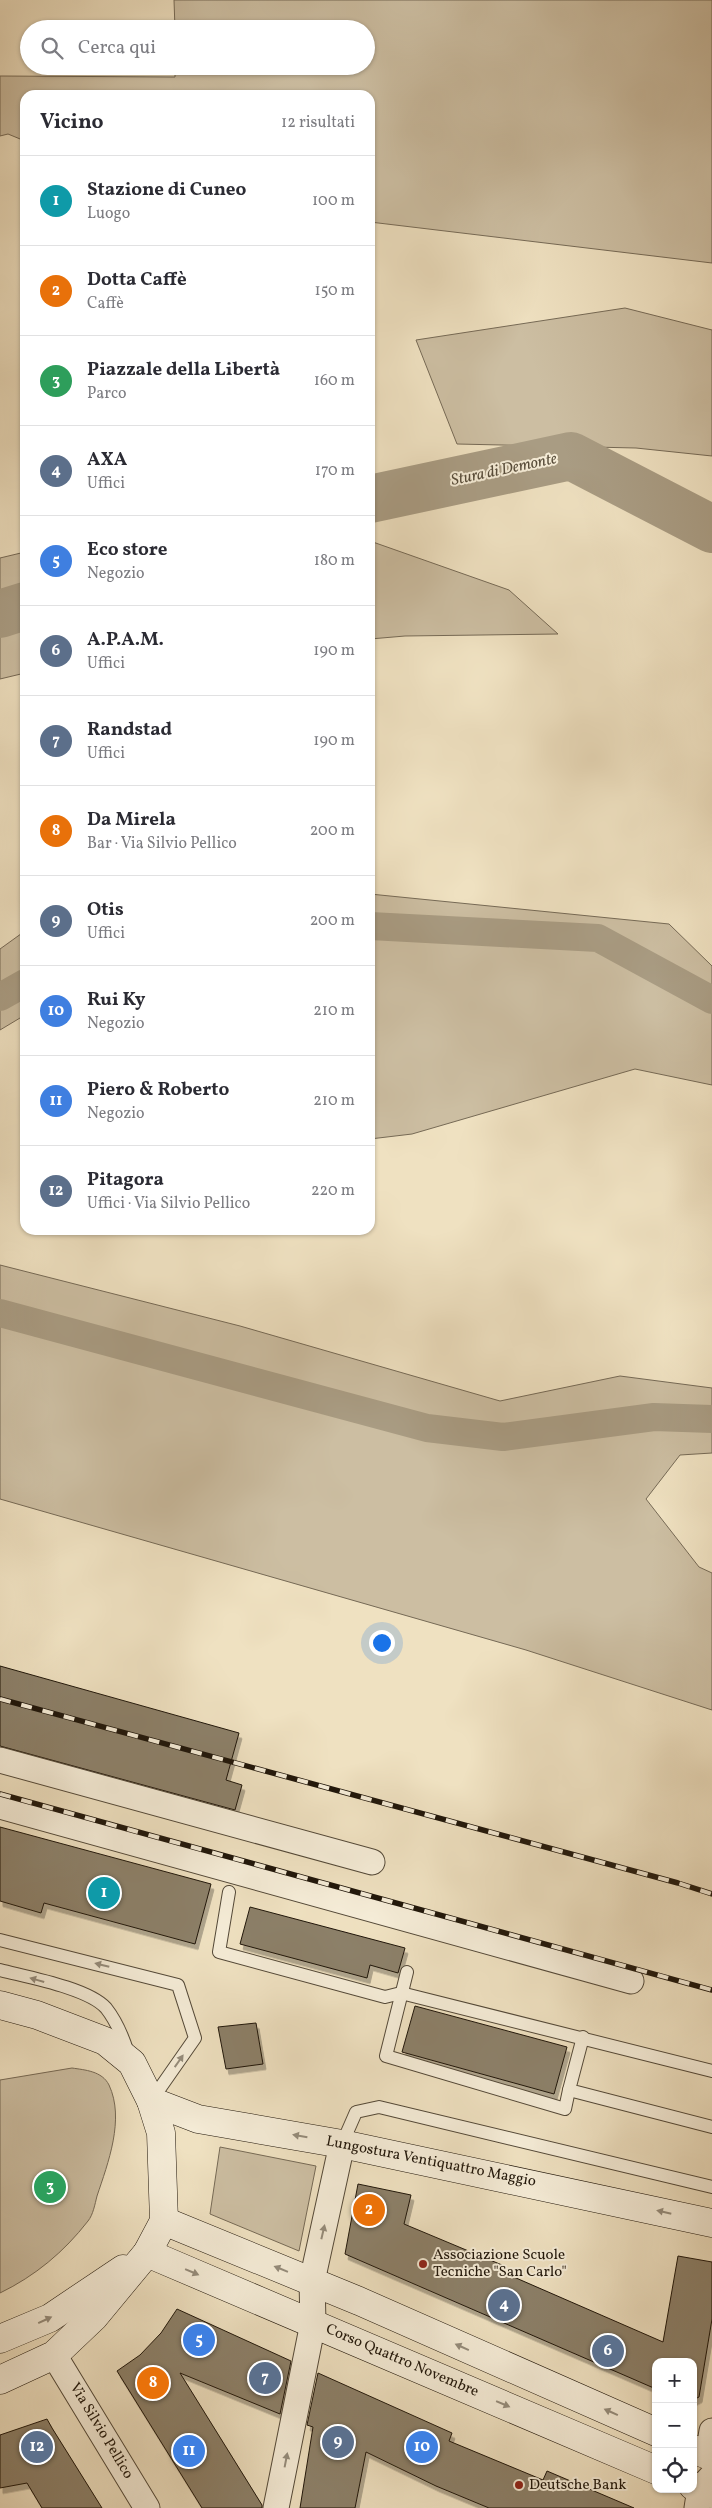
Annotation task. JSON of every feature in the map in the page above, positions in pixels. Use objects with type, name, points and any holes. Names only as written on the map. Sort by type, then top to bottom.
[{"type":"main road","points":[[0,2005],[38,2015],[105,2041],[132,2063],[152,2101],[161,2133],[164,2221],[147,2253],[94,2317],[54,2355],[0,2380]]},
{"type":"main road","name":"Lungostura Ventiquattro Maggio","points":[[152,2101],[198,2119],[342,2144],[712,2223]]},
{"type":"main road","points":[[164,2221],[312,2281],[652,2430]]},
{"type":"main road","points":[[0,2339],[50,2318],[147,2253]]},
{"type":"main road","name":"Corso Quattro Novembre","points":[[147,2253],[652,2468]]},
{"type":"street","points":[[0,1760],[372,1862]]},
{"type":"street","points":[[0,1806],[631,1981]]},
{"type":"street","points":[[276,2508],[313,2323],[312,2281],[342,2144]]},
{"type":"street","name":"Via Silvio Pellico","points":[[54,2355],[147,2508]]},
{"type":"lane","points":[[229,1892],[219,1952],[386,1997],[401,1993],[583,2037],[712,2071]]},
{"type":"lane","points":[[0,1940],[178,1984],[195,2038],[152,2101]]},
{"type":"lane","points":[[0,1970],[88,1994],[105,2007],[119,2027],[132,2063]]},
{"type":"lane","points":[[407,1972],[386,2056],[565,2108],[583,2037]]},
{"type":"lane","points":[[569,2090],[712,2126]]},
{"type":"lane","points":[[342,2144],[356,2112],[379,2107],[712,2187]]},
{"type":"shaded area","points":[[174,0],[712,0],[712,263],[375,223],[375,90],[20,90],[20,139],[8,134],[0,136],[0,76],[375,75],[375,20],[175,20]]},
{"type":"shaded area","points":[[625,308],[712,330],[712,456],[636,448],[457,444],[416,340]]},
{"type":"shaded area","points":[[375,543],[509,590],[558,634],[405,636],[375,639]]},
{"type":"shaded area","points":[[20,553],[20,674],[0,679],[0,558]]},
{"type":"shaded area","points":[[375,895],[669,924],[712,966],[712,1085],[635,1069],[412,1134],[375,1138]]},
{"type":"shaded area","points":[[20,935],[20,1018],[0,1030],[0,949]]},
{"type":"shaded area","points":[[0,1265],[240,1326],[500,1401],[620,1376],[712,1388],[712,1453],[680,1455],[646,1499],[699,1567],[712,1573],[712,1710],[526,1650],[0,1499]]},
{"type":"shaded area","points":[[72,2068],[98,2074],[106,2080],[114,2098],[115,2126],[113,2141],[94,2209],[88,2221],[59,2253],[37,2271],[0,2293],[0,2080]]},
{"type":"shaded area","points":[[220,2147],[316,2166],[299,2251],[210,2214]]},
{"type":"building","points":[[0,1666],[239,1733],[226,1780],[242,1785],[235,1810],[0,1746]]},
{"type":"building","points":[[0,1827],[211,1884],[195,1944],[44,1903],[41,1913],[0,1901]]},
{"type":"building","points":[[250,1907],[405,1948],[398,1973],[370,1965],[367,1978],[240,1944]]},
{"type":"building","points":[[415,2006],[567,2047],[554,2094],[402,2052]]},
{"type":"building","points":[[256,2023],[263,2064],[226,2069],[218,2027]]},
{"type":"building","points":[[358,2184],[411,2195],[404,2224],[502,2265],[500,2271],[663,2342],[678,2256],[712,2262],[712,2319],[699,2397],[697,2398],[697,2358],[652,2358],[652,2387],[345,2254]]},
{"type":"building","points":[[177,2309],[291,2361],[280,2414],[180,2373],[262,2505],[262,2508],[202,2508],[117,2371],[140,2355],[161,2333]]},
{"type":"building","points":[[318,2373],[452,2433],[449,2441],[543,2480],[547,2471],[634,2508],[489,2508],[436,2486],[366,2452],[355,2508],[300,2508],[313,2427],[307,2425]]},
{"type":"building","points":[[47,2419],[102,2508],[42,2508],[27,2483],[0,2488],[0,2435]]},
{"type":"waterway","name":"Stura di Demonte","points":[[375,498],[571,456],[712,529]]},
{"type":"waterway","name":"Stura di Demonte","points":[[0,614],[20,608]]},
{"type":"waterway","points":[[375,926],[598,938],[712,1000]]},
{"type":"waterway","points":[[0,997],[20,986]]},
{"type":"waterway","points":[[0,1313],[427,1428],[503,1437],[654,1417],[712,1419]]},
{"type":"railway","points":[[0,1699],[678,1883],[712,1894]]},
{"type":"railway","points":[[0,1794],[712,1990]]},
{"type":"place","name":"Stazione di Cuneo","points":[[104,1893]]},
{"type":"place","name":"Piazzale della Libertà","points":[[50,2187]]},
{"type":"place","name":"Dotta Caffè","points":[[369,2210]]},
{"type":"place","name":"Associazione Scuole Tecniche \"San Carlo\"","points":[[423,2264]]},
{"type":"place","name":"AXA","points":[[504,2305]]},
{"type":"place","name":"Eco store","points":[[199,2340]]},
{"type":"place","name":"A.P.A.M.","points":[[608,2351]]},
{"type":"place","name":"Randstad","points":[[265,2378]]},
{"type":"place","name":"Da Mirela","points":[[153,2383]]},
{"type":"place","name":"Otis","points":[[338,2442]]},
{"type":"place","name":"Pitagora","points":[[37,2447]]},
{"type":"place","name":"Rui Ky","points":[[422,2447]]},
{"type":"place","name":"Piero & Roberto","points":[[189,2451]]},
{"type":"place","name":"Deutsche Bank","points":[[519,2485]]}]
